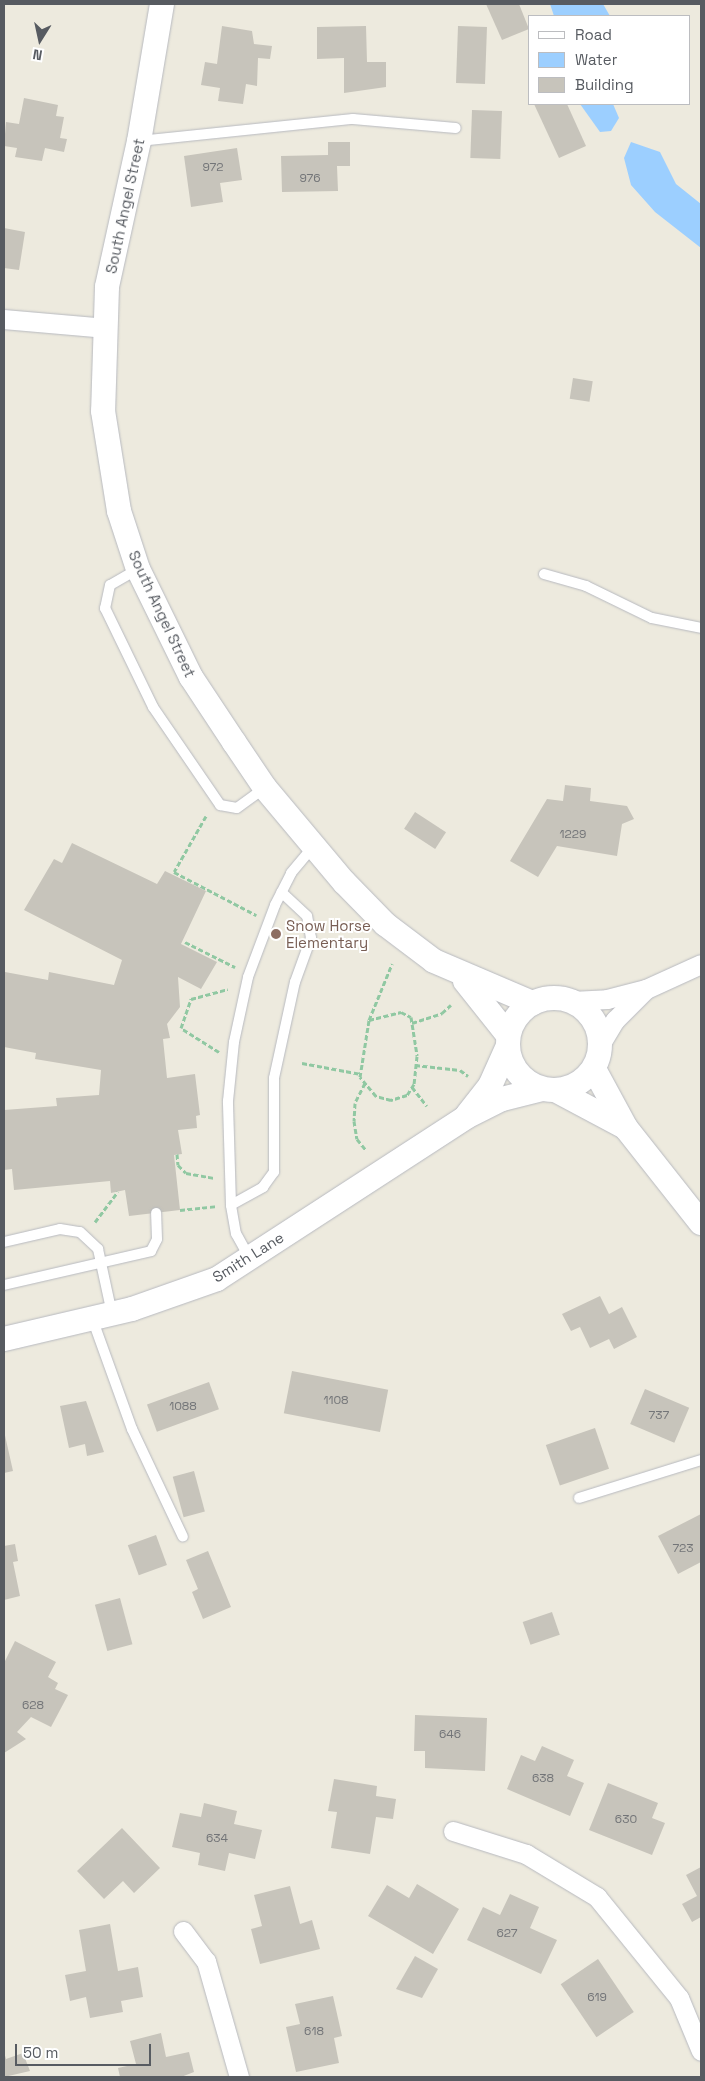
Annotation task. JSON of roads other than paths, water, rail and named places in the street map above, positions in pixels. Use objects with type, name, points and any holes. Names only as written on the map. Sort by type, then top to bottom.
[{"type":"street","name":"South Angel Street","points":[[162,4],[139,141],[107,287],[103,410],[119,511],[138,569],[191,677],[265,788],[314,846],[385,924],[460,976],[491,1008],[508,1041]]},
{"type":"street","points":[[4,318],[106,328]]},
{"type":"street","points":[[626,1128],[516,1073],[508,1041],[517,1017],[532,1003],[544,998],[571,1001],[608,1000],[646,989],[701,964]]},
{"type":"street","name":"South Angel Street","points":[[460,976],[532,1003]]},
{"type":"street","points":[[549,1090],[572,1088],[594,1069],[601,1044],[615,1020],[646,989]]},
{"type":"street","points":[[571,1001],[592,1018],[601,1044]]},
{"type":"street","name":"Smith Lane","points":[[466,1117],[490,1086],[508,1041]]},
{"type":"street","points":[[594,1069],[626,1128],[701,1223]]},
{"type":"street","name":"Smith Lane","points":[[4,1339],[102,1316],[217,1279],[466,1117],[502,1099],[549,1090]]},
{"type":"street","points":[[453,1831],[526,1854],[597,1896],[679,1998],[701,2051]]},
{"type":"street","points":[[183,1931],[206,1961],[239,2077]]},
{"type":"lane","points":[[139,141],[353,119],[456,128]]},
{"type":"lane","points":[[138,569],[110,586],[105,608],[153,707],[220,805],[237,808],[265,788]]},
{"type":"lane","points":[[544,574],[586,586],[652,618],[701,628]]},
{"type":"lane","points":[[249,1257],[236,1234],[231,1205],[228,1101],[234,1042],[248,977],[281,892],[314,846]]},
{"type":"lane","points":[[231,1205],[263,1187],[274,1172],[274,1078],[295,982],[311,938],[307,916],[281,892]]},
{"type":"lane","points":[[4,1285],[152,1251],[157,1239],[156,1213]]},
{"type":"lane","points":[[4,1242],[60,1229],[80,1232],[98,1249],[101,1264],[102,1316],[132,1429],[183,1538]]},
{"type":"lane","points":[[579,1498],[701,1460]]},
{"type":"water","points":[[550,4],[603,4],[609,15],[554,15]]},
{"type":"water","points":[[581,105],[613,105],[619,118],[611,131],[600,132]]},
{"type":"water","points":[[631,142],[660,152],[676,184],[701,204],[701,248],[655,212],[631,185],[624,158]]},
{"type":"place","name":"Snow Horse Elementary","points":[[276,934]]}]
